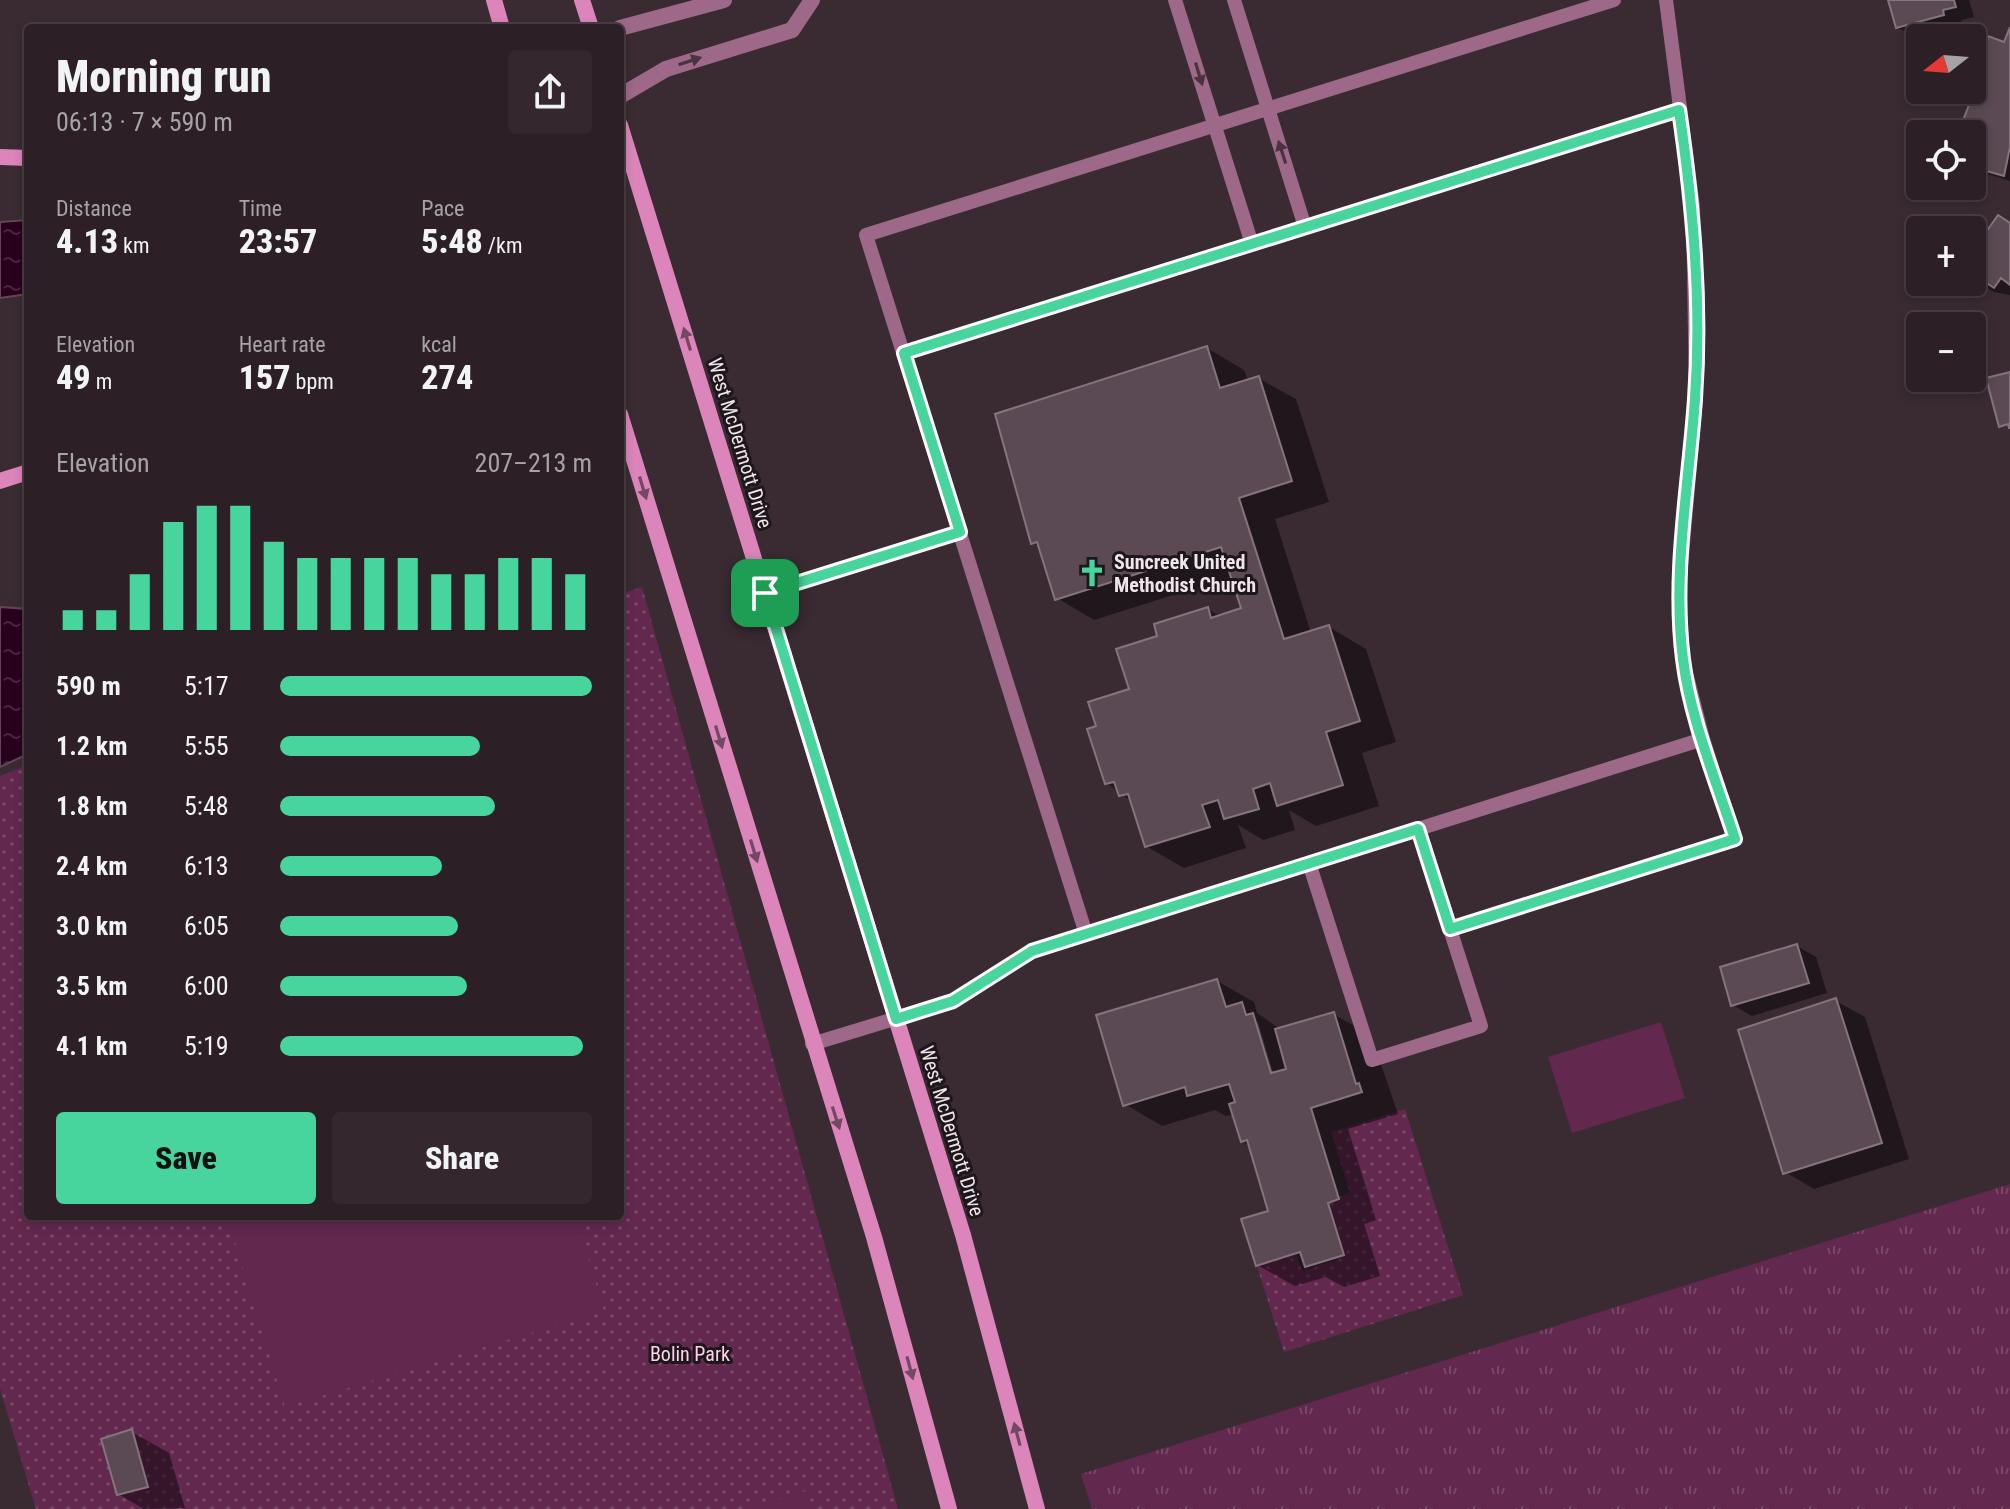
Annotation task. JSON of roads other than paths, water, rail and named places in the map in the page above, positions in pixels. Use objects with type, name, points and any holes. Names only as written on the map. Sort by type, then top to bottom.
[{"type":"main road","points":[[494,0],[501,24]]},
{"type":"main road","points":[[582,0],[590,24]]},
{"type":"main road","name":"West McDermott Drive","points":[[624,138],[963,1235],[1037,1509]]},
{"type":"main road","points":[[0,157],[24,158]]},
{"type":"main road","points":[[624,427],[874,1237],[949,1509]]},
{"type":"main road","points":[[0,481],[24,473]]},
{"type":"street","points":[[624,27],[724,0]]},
{"type":"street","points":[[624,94],[666,69],[792,30],[812,0]]},
{"type":"lane","points":[[1175,0],[1252,244]]},
{"type":"lane","points":[[1234,0],[1305,227]]},
{"type":"lane","points":[[1086,934],[866,235],[1614,0]]},
{"type":"lane","points":[[1450,929],[1735,839],[1703,739],[1683,661],[1679,588],[1696,398],[1697,298],[1693,207],[1666,0]]},
{"type":"lane","points":[[904,353],[1679,110]]},
{"type":"lane","points":[[765,593],[960,532]]},
{"type":"lane","points":[[812,1044],[953,1001],[1032,951],[1703,739]]},
{"type":"lane","points":[[1309,863],[1372,1060],[1481,1026],[1418,829]]},
{"type":"water","points":[[24,220],[24,295],[0,298],[0,222]]},
{"type":"water","points":[[0,607],[24,609],[24,756],[0,767]]},
{"type":"place","name":"Suncreek United Methodist Church","points":[[1092,573]]},
{"type":"park label","name":"Bolin Park","points":[[690,1354]]}]
